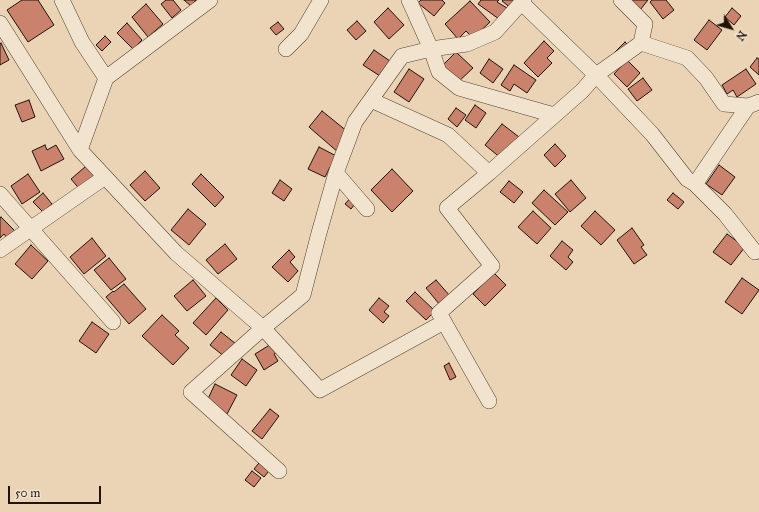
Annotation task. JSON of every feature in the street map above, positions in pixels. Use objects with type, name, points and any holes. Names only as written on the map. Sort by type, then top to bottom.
[{"type":"street","points":[[62,0],[82,42],[106,78]]},
{"type":"street","points":[[80,150],[106,78],[210,0]]},
{"type":"street","points":[[286,49],[301,34],[321,0]]},
{"type":"street","points":[[409,0],[431,49],[439,72],[458,88],[554,115]]},
{"type":"street","points":[[488,401],[439,313],[492,266],[447,208],[582,91],[596,75],[641,43],[645,24],[621,0]]},
{"type":"street","points":[[279,471],[191,392],[263,328],[303,295],[336,173],[355,122],[402,56],[431,49],[467,44],[495,32],[523,1],[652,134],[687,179],[695,184],[725,214],[755,252]]},
{"type":"street","points":[[0,22],[80,150],[176,253],[263,328],[320,390],[444,322]]},
{"type":"street","points":[[641,43],[687,58],[706,78],[724,104],[754,104]]},
{"type":"street","points":[[371,100],[448,135],[489,172]]},
{"type":"street","points":[[695,184],[754,104]]},
{"type":"street","points":[[336,173],[367,209]]},
{"type":"street","points":[[0,250],[105,177]]},
{"type":"street","points":[[0,194],[113,322]]},
{"type":"building","points":[[22,0],[38,0],[54,25],[28,42],[7,10]]},
{"type":"building","points":[[166,0],[173,0],[181,10],[172,18],[161,4]]},
{"type":"building","points":[[184,0],[196,0],[191,6]]},
{"type":"building","points":[[421,0],[442,0],[445,3],[434,16],[418,3]]},
{"type":"building","points":[[481,0],[499,0],[497,2],[507,8],[499,19],[478,4]]},
{"type":"building","points":[[517,0],[511,8],[502,1]]},
{"type":"building","points":[[628,0],[648,0],[640,10]]},
{"type":"building","points":[[652,0],[666,0],[674,10],[663,19],[650,2]]},
{"type":"building","points":[[470,1],[490,22],[473,38],[466,31],[458,39],[445,24]]},
{"type":"building","points":[[146,4],[163,24],[148,37],[132,17]]},
{"type":"building","points":[[388,8],[404,25],[389,39],[374,22]]},
{"type":"building","points":[[732,8],[741,16],[734,25],[725,17]]},
{"type":"building","points":[[709,20],[722,30],[707,50],[694,40]]},
{"type":"building","points":[[357,21],[366,31],[356,40],[347,30]]},
{"type":"building","points":[[278,22],[284,29],[276,35],[270,28]]},
{"type":"building","points":[[127,23],[142,40],[133,49],[117,33]]},
{"type":"building","points":[[105,36],[111,42],[102,51],[96,45]]},
{"type":"building","points":[[544,41],[554,51],[547,58],[552,63],[538,77],[524,63]]},
{"type":"building","points":[[625,42],[628,45],[610,57]]},
{"type":"building","points":[[1,43],[9,60],[0,65],[0,44]]},
{"type":"building","points":[[374,50],[390,61],[380,76],[363,65]]},
{"type":"building","points":[[456,52],[473,68],[457,83],[441,67]]},
{"type":"building","points":[[757,58],[759,59],[759,75],[750,67]]},
{"type":"building","points":[[489,59],[503,69],[493,83],[480,73]]},
{"type":"building","points":[[627,60],[640,73],[627,87],[614,74]]},
{"type":"building","points":[[514,65],[536,80],[527,93],[514,84],[510,91],[501,85]]},
{"type":"building","points":[[409,69],[424,79],[409,102],[394,92]]},
{"type":"building","points":[[746,69],[756,84],[737,97],[733,90],[727,94],[722,85]]},
{"type":"building","points":[[643,78],[652,90],[637,101],[628,89]]},
{"type":"building","points":[[29,100],[35,117],[22,122],[15,105]]},
{"type":"building","points":[[475,105],[486,113],[476,128],[465,120]]},
{"type":"building","points":[[456,108],[466,115],[457,127],[448,119]]},
{"type":"building","points":[[322,111],[353,136],[339,153],[309,127]]},
{"type":"building","points":[[502,124],[519,137],[502,159],[485,145]]},
{"type":"building","points":[[555,144],[566,156],[555,167],[544,155]]},
{"type":"building","points":[[45,145],[47,150],[56,145],[64,159],[41,171],[32,151]]},
{"type":"building","points":[[319,147],[344,160],[338,171],[330,167],[325,177],[308,169]]},
{"type":"building","points":[[92,161],[104,175],[83,193],[71,179]]},
{"type":"building","points":[[719,165],[735,177],[722,195],[706,184]]},
{"type":"building","points":[[392,169],[413,191],[392,212],[371,190]]},
{"type":"building","points":[[145,171],[160,188],[145,201],[130,185]]},
{"type":"building","points":[[28,174],[40,192],[22,204],[11,186]]},
{"type":"building","points":[[201,174],[224,197],[215,207],[192,184]]},
{"type":"building","points":[[280,180],[292,189],[284,201],[272,193]]},
{"type":"building","points":[[571,180],[586,198],[570,212],[555,194]]},
{"type":"building","points":[[509,181],[523,192],[514,203],[500,192]]},
{"type":"building","points":[[544,190],[568,212],[555,225],[532,203]]},
{"type":"building","points":[[43,193],[52,204],[43,212],[33,202]]},
{"type":"building","points":[[673,193],[684,202],[678,209],[667,200]]},
{"type":"building","points":[[353,195],[358,200],[351,209],[345,204]]},
{"type":"building","points":[[188,209],[206,224],[189,245],[171,230]]},
{"type":"building","points":[[533,211],[551,228],[537,244],[518,227]]},
{"type":"building","points":[[595,211],[615,230],[601,245],[581,226]]},
{"type":"building","points":[[1,217],[16,232],[8,239],[4,234],[0,238]]},
{"type":"building","points":[[632,228],[644,245],[641,247],[647,255],[634,264],[617,240]]},
{"type":"building","points":[[727,234],[745,247],[731,265],[713,252]]},
{"type":"building","points":[[92,238],[106,256],[84,274],[70,257]]},
{"type":"building","points":[[562,241],[573,250],[568,257],[573,262],[566,270],[550,256]]},
{"type":"building","points":[[225,244],[237,259],[218,274],[206,260]]},
{"type":"building","points":[[31,245],[48,261],[32,279],[15,264]]},
{"type":"building","points":[[289,250],[295,257],[290,262],[298,271],[288,282],[272,267]]},
{"type":"building","points":[[109,258],[126,279],[111,290],[94,270]]},
{"type":"building","points":[[494,273],[506,285],[485,306],[473,294]]},
{"type":"building","points":[[742,278],[759,290],[742,314],[725,302]]},
{"type":"building","points":[[193,280],[206,296],[187,311],[174,296]]},
{"type":"building","points":[[436,280],[450,296],[440,305],[426,288]]},
{"type":"building","points":[[124,284],[146,309],[129,324],[106,297]]},
{"type":"building","points":[[415,292],[435,311],[426,320],[406,301]]},
{"type":"building","points":[[216,298],[228,310],[206,335],[193,323]]},
{"type":"building","points":[[379,298],[389,306],[384,312],[389,316],[383,323],[369,310]]},
{"type":"building","points":[[162,315],[179,331],[175,335],[189,348],[173,365],[142,336]]},
{"type":"building","points":[[92,322],[109,334],[96,353],[79,341]]},
{"type":"building","points":[[221,332],[236,344],[225,357],[210,345]]},
{"type":"building","points":[[276,341],[281,349],[274,354],[278,361],[264,370],[255,354]]},
{"type":"building","points":[[242,359],[257,370],[246,386],[231,375]]},
{"type":"building","points":[[449,363],[456,377],[450,380],[444,366]]},
{"type":"building","points":[[215,384],[237,395],[227,414],[206,403]]},
{"type":"building","points":[[270,409],[279,416],[262,439],[252,431]]},
{"type":"building","points":[[263,458],[273,466],[264,477],[254,469]]},
{"type":"building","points":[[252,471],[261,478],[254,487],[245,480]]}]
